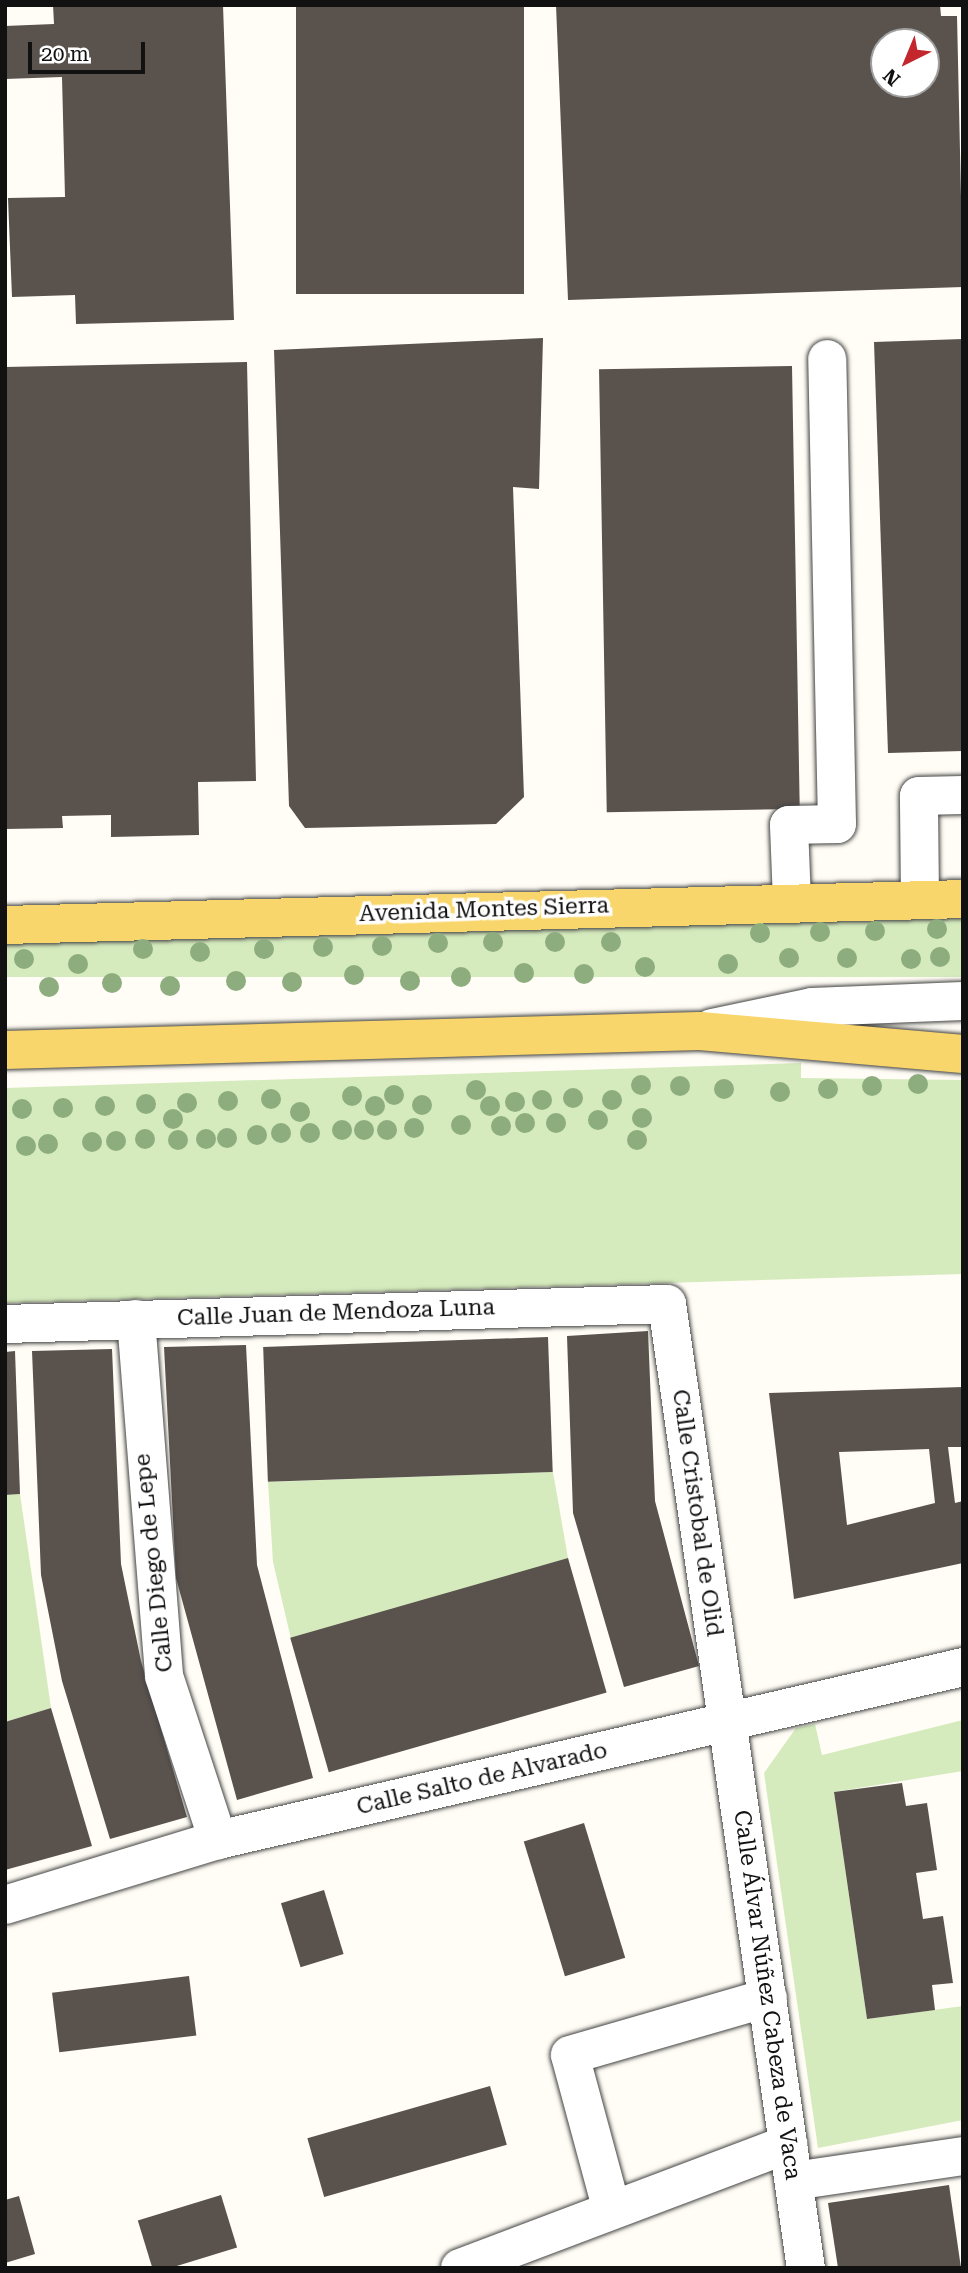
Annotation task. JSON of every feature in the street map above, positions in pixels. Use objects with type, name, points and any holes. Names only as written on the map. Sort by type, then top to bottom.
[{"type":"main road","name":"Avenida Montes Sierra","points":[[5,925],[792,901],[963,899]]},
{"type":"main road","points":[[5,1050],[700,1031],[963,1054]]},
{"type":"street","points":[[792,901],[789,825],[836,824],[827,359]]},
{"type":"street","points":[[920,900],[919,796],[963,795]]},
{"type":"street","points":[[700,1031],[812,1007],[963,1001]]},
{"type":"street","name":"Calle Juan de Mendoza Luna","points":[[5,1324],[667,1304]]},
{"type":"street","name":"Calle Cristobal de Olid","points":[[667,1304],[728,1722]]},
{"type":"street","name":"Calle Diego de Lepe","points":[[136,1319],[164,1676],[218,1840]]},
{"type":"street","name":"Calle Salto de Alvarado","points":[[5,1905],[218,1840],[963,1667]]},
{"type":"street","name":"Calle Álvar Núñez Cabeza de Vaca","points":[[728,1722],[806,2268]]},
{"type":"street","points":[[611,2207],[570,2055],[768,1998]]},
{"type":"street","points":[[460,2268],[611,2207],[788,2144]]},
{"type":"street","points":[[793,2181],[963,2156]]},
{"type":"green space","points":[[5,917],[963,917],[963,977],[5,977]]},
{"type":"green space","points":[[801,1063],[801,1078],[963,1080],[963,1274],[5,1303],[5,1088]]},
{"type":"green space","points":[[553,1472],[568,1558],[292,1643],[273,1562],[268,1482]]},
{"type":"green space","points":[[20,1494],[51,1708],[5,1722],[5,1495]]},
{"type":"green space","points":[[963,1720],[963,1771],[834,1792],[867,2019],[963,2006],[963,2120],[818,2148],[764,1773],[796,1728],[815,1724],[822,1755]]},
{"type":"building","points":[[53,5],[223,5],[234,320],[76,324],[75,295],[12,297],[8,198],[65,197],[62,77],[5,79],[5,26],[54,24]]},
{"type":"building","points":[[296,5],[524,5],[524,294],[296,294]]},
{"type":"building","points":[[556,5],[940,5],[941,16],[957,16],[963,287],[568,300]]},
{"type":"building","points":[[543,338],[539,489],[513,487],[524,797],[496,824],[305,828],[289,806],[274,350]]},
{"type":"building","points":[[963,339],[963,751],[888,753],[874,342]]},
{"type":"building","points":[[247,362],[256,781],[198,782],[199,835],[111,837],[111,815],[62,816],[63,828],[5,829],[5,367]]},
{"type":"building","points":[[792,366],[800,809],[607,812],[599,369]]},
{"type":"building","points":[[648,1331],[655,1501],[699,1666],[624,1687],[573,1513],[567,1336]]},
{"type":"building","points":[[548,1337],[553,1472],[268,1482],[263,1347]]},
{"type":"building","points":[[246,1345],[257,1565],[313,1778],[237,1800],[176,1578],[164,1347]]},
{"type":"building","points":[[112,1349],[121,1564],[141,1661],[187,1817],[110,1839],[62,1681],[41,1575],[32,1351]]},
{"type":"building","points":[[15,1351],[20,1494],[5,1495],[5,1352]]},
{"type":"building","points":[[963,1387],[963,1447],[948,1447],[955,1503],[963,1501],[963,1563],[794,1599],[769,1393]],"holes":[[[929,1449],[935,1503],[847,1525],[839,1452]]]},
{"type":"building","points":[[568,1558],[607,1693],[329,1772],[290,1638]]},
{"type":"building","points":[[51,1708],[92,1846],[5,1870],[5,1722]]},
{"type":"building","points":[[902,1783],[906,1806],[927,1803],[937,1870],[916,1873],[923,1919],[943,1916],[953,1983],[932,1985],[935,2010],[867,2019],[834,1792]]},
{"type":"building","points":[[584,1823],[625,1958],[565,1976],[524,1841]]},
{"type":"building","points":[[324,1890],[344,1954],[301,1967],[281,1903]]},
{"type":"building","points":[[189,1976],[196,2036],[59,2052],[52,1993]]},
{"type":"building","points":[[490,2086],[507,2145],[324,2197],[307,2138]]},
{"type":"building","points":[[949,2185],[961,2268],[838,2268],[828,2203]]},
{"type":"building","points":[[221,2195],[237,2248],[170,2268],[152,2268],[138,2220]]},
{"type":"building","points":[[19,2196],[35,2254],[5,2263],[5,2200]]}]
